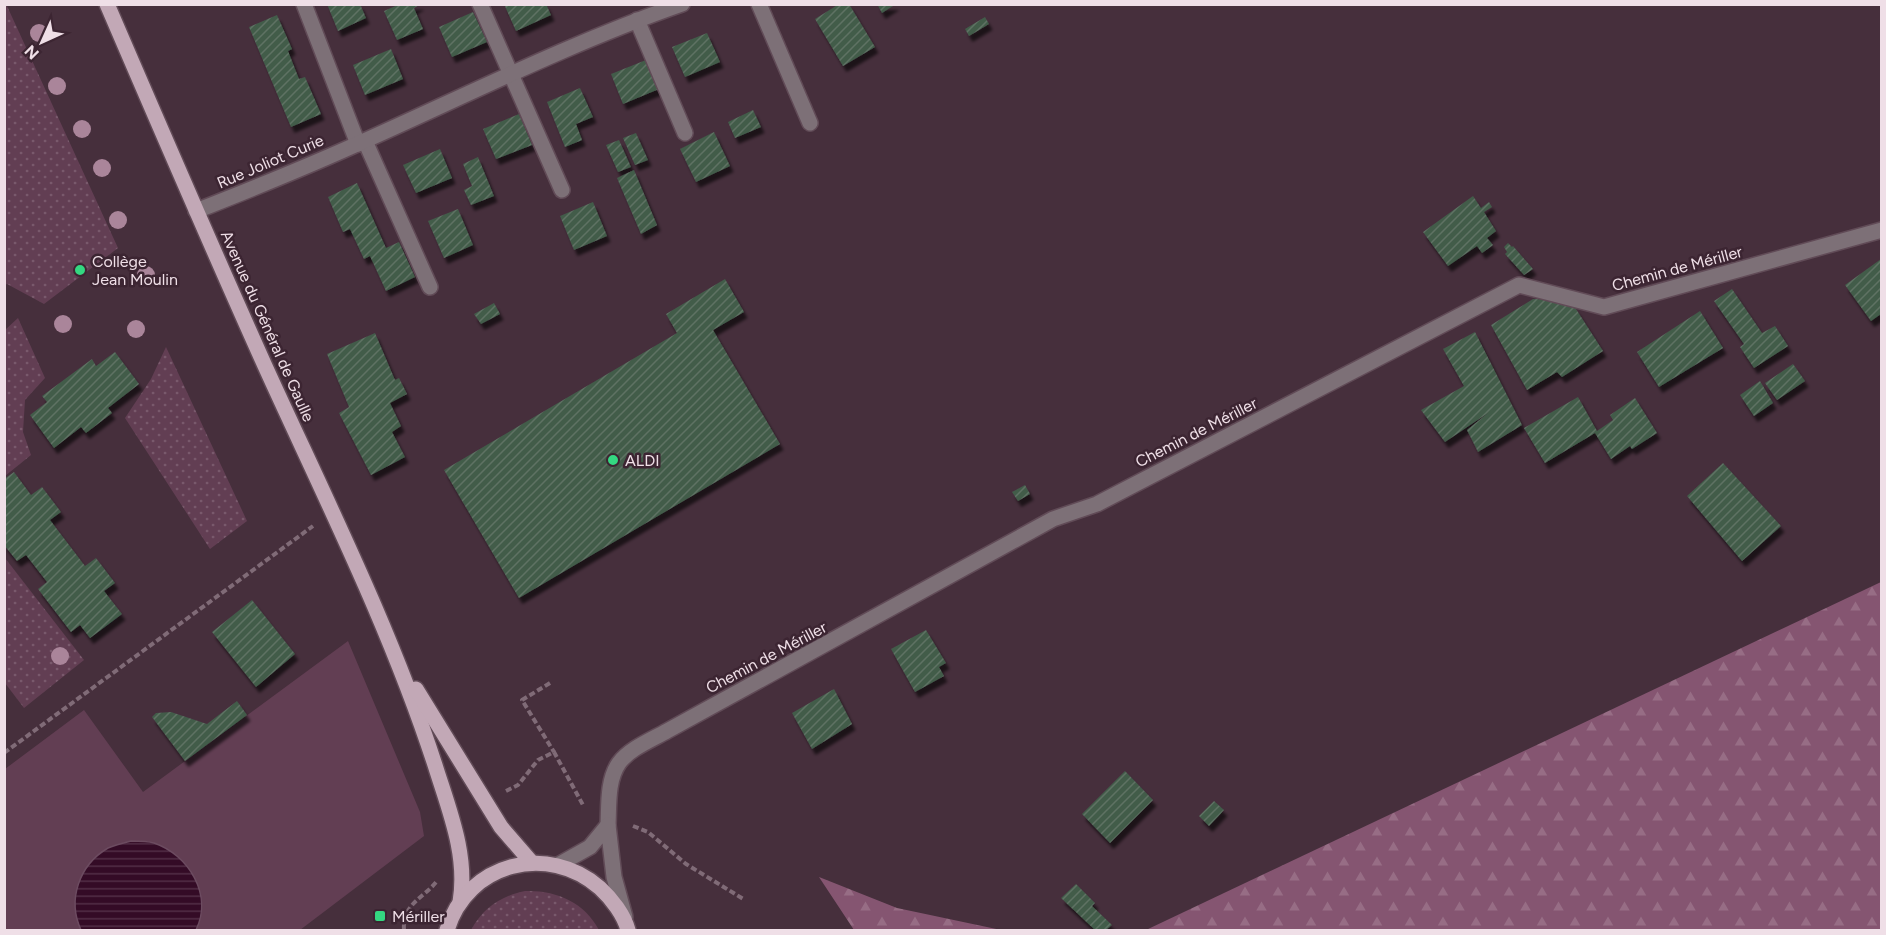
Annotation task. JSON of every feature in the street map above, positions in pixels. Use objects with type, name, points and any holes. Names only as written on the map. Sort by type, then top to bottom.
[{"type":"main road","name":"Avenue du Général de Gaulle","points":[[107,4],[196,211],[334,514],[398,661],[454,826],[462,866],[463,884],[460,902]]},
{"type":"main road","name":"Avenue du Général de Gaulle","points":[[398,661],[501,827],[532,863]]},
{"type":"main road","name":"Avenue du Général de Gaulle","points":[[447,930],[460,902],[471,889],[499,870],[532,863],[558,865],[587,877],[611,898],[628,929]]},
{"type":"street","points":[[304,4],[362,142],[430,288]]},
{"type":"street","points":[[480,4],[562,190]]},
{"type":"street","name":"Rue Joliot Curie","points":[[196,211],[362,142],[636,20],[682,4]]},
{"type":"street","points":[[759,4],[810,123]]},
{"type":"street","points":[[636,20],[685,133]]},
{"type":"street","name":"Chemin de Mériller","points":[[628,929],[614,877],[608,825],[611,784],[619,763],[633,751],[667,731],[1053,519],[1097,504],[1519,285],[1604,307],[1881,230]]},
{"type":"street","points":[[558,865],[590,847],[608,825]]},
{"type":"path","points":[[4,753],[317,523],[334,514]]},
{"type":"path","points":[[550,683],[522,700],[554,752]]},
{"type":"path","points":[[608,825],[633,826],[648,832],[686,864],[745,900]]},
{"type":"shaded area","points":[[5,6],[7,6],[118,248],[44,304],[5,285]]},
{"type":"shaded area","points":[[18,318],[45,378],[25,400],[23,432],[31,455],[5,476],[5,330]]},
{"type":"shaded area","points":[[166,347],[247,521],[210,549],[125,418],[151,379]]},
{"type":"shaded area","points":[[5,558],[84,660],[24,708],[5,683]]},
{"type":"shaded area","points":[[348,641],[420,812],[424,836],[300,930],[5,930],[5,769],[84,710],[143,792]]},
{"type":"shaded area","points":[[131,841],[154,843],[167,849],[187,867],[195,878],[202,903],[201,917],[196,930],[81,930],[75,907],[78,884],[83,874],[98,855],[108,848]]},
{"type":"shaded area","points":[[525,891],[548,893],[568,900],[585,912],[599,930],[471,930],[487,909],[508,896]]},
{"type":"green space","points":[[1881,582],[1881,930],[1146,930]]},
{"type":"green space","points":[[819,877],[897,908],[1001,930],[854,930]]},
{"type":"building","points":[[327,4],[360,4],[366,18],[338,31]]},
{"type":"building","points":[[400,4],[421,4],[414,8],[423,29],[397,40],[384,11]]},
{"type":"building","points":[[504,4],[546,4],[551,15],[516,31]]},
{"type":"building","points":[[839,4],[849,4],[875,47],[843,66],[815,19]]},
{"type":"building","points":[[877,4],[896,4],[882,13]]},
{"type":"building","points":[[473,12],[487,42],[452,57],[439,27]]},
{"type":"building","points":[[277,15],[292,49],[288,51],[299,79],[305,77],[321,114],[291,127],[249,27]]},
{"type":"building","points":[[985,17],[989,24],[969,36],[965,29]]},
{"type":"building","points":[[707,33],[720,62],[685,77],[672,47]]},
{"type":"building","points":[[391,49],[403,79],[365,95],[353,65]]},
{"type":"building","points":[[646,60],[659,89],[623,104],[611,74]]},
{"type":"building","points":[[580,88],[593,117],[576,124],[582,140],[565,147],[547,102]]},
{"type":"building","points":[[753,110],[761,127],[735,138],[728,122]]},
{"type":"building","points":[[519,114],[532,145],[496,159],[483,129]]},
{"type":"building","points":[[714,132],[730,166],[696,182],[680,149]]},
{"type":"building","points":[[636,133],[648,160],[635,165],[623,138]]},
{"type":"building","points":[[619,140],[631,167],[618,172],[606,145]]},
{"type":"building","points":[[440,149],[452,178],[416,193],[403,165]]},
{"type":"building","points":[[478,157],[494,196],[471,205],[464,190],[472,186],[463,164]]},
{"type":"building","points":[[634,170],[657,225],[641,234],[617,178]]},
{"type":"building","points":[[357,183],[386,248],[399,242],[415,277],[386,291],[370,256],[364,259],[350,229],[343,232],[328,197]]},
{"type":"building","points":[[1473,196],[1481,208],[1489,202],[1492,207],[1484,212],[1496,231],[1487,238],[1493,245],[1482,253],[1477,246],[1448,266],[1423,232]]},
{"type":"building","points":[[593,202],[607,236],[574,250],[560,216]]},
{"type":"building","points":[[458,209],[473,245],[444,258],[428,221]]},
{"type":"building","points":[[1508,243],[1533,269],[1524,275],[1505,254],[1507,252],[1504,247]]},
{"type":"building","points":[[1881,259],[1881,314],[1871,321],[1845,285]]},
{"type":"building","points":[[725,279],[744,312],[713,330],[780,444],[519,598],[444,470],[677,333],[666,314]]},
{"type":"building","points":[[1732,289],[1762,333],[1775,326],[1788,346],[1754,368],[1740,347],[1744,344],[1714,301]]},
{"type":"building","points":[[1533,299],[1563,300],[1576,309],[1603,351],[1562,377],[1557,372],[1527,390],[1491,325]]},
{"type":"building","points":[[494,303],[500,314],[481,324],[474,314]]},
{"type":"building","points":[[1700,311],[1723,348],[1659,387],[1637,352]]},
{"type":"building","points":[[1475,332],[1522,425],[1478,452],[1467,430],[1488,413],[1445,442],[1421,410],[1464,386],[1443,349]]},
{"type":"building","points":[[375,333],[395,380],[399,378],[407,394],[390,403],[401,426],[392,432],[405,457],[371,475],[339,413],[349,407],[327,354]]},
{"type":"building","points":[[115,352],[139,384],[108,408],[112,413],[86,433],[81,427],[54,448],[30,415],[47,402],[42,396],[92,359],[96,366]]},
{"type":"building","points":[[1793,364],[1805,381],[1777,400],[1765,383]]},
{"type":"building","points":[[1760,381],[1773,403],[1754,416],[1740,395]]},
{"type":"building","points":[[1578,397],[1597,431],[1613,420],[1610,415],[1635,398],[1657,433],[1632,449],[1630,446],[1611,459],[1595,433],[1545,463],[1524,428]]},
{"type":"building","points":[[1723,463],[1781,526],[1742,561],[1687,496]]},
{"type":"building","points":[[14,472],[31,495],[42,487],[61,512],[50,520],[85,566],[96,558],[115,583],[104,591],[122,614],[90,638],[80,625],[71,632],[38,589],[47,582],[26,555],[17,561],[4,545],[4,479]]},
{"type":"building","points":[[1025,485],[1030,494],[1018,501],[1012,492]]},
{"type":"building","points":[[252,600],[295,654],[256,687],[212,632]]},
{"type":"building","points":[[926,630],[946,663],[939,667],[944,676],[915,692],[891,649]]},
{"type":"building","points":[[834,689],[852,724],[812,749],[792,713]]},
{"type":"building","points":[[237,701],[247,715],[185,761],[152,717],[156,713],[171,712],[207,724]]},
{"type":"building","points":[[1125,771],[1153,800],[1110,843],[1082,814]]},
{"type":"building","points":[[1214,801],[1224,810],[1209,826],[1199,816]]},
{"type":"building","points":[[1076,884],[1095,903],[1092,906],[1112,925],[1106,930],[1095,930],[1061,898]]},
{"type":"place","name":"Collège Jean Moulin","points":[[80,270]]},
{"type":"place","name":"ALDI","points":[[613,460]]},
{"type":"place","name":"Mériller","points":[[380,916]]}]
